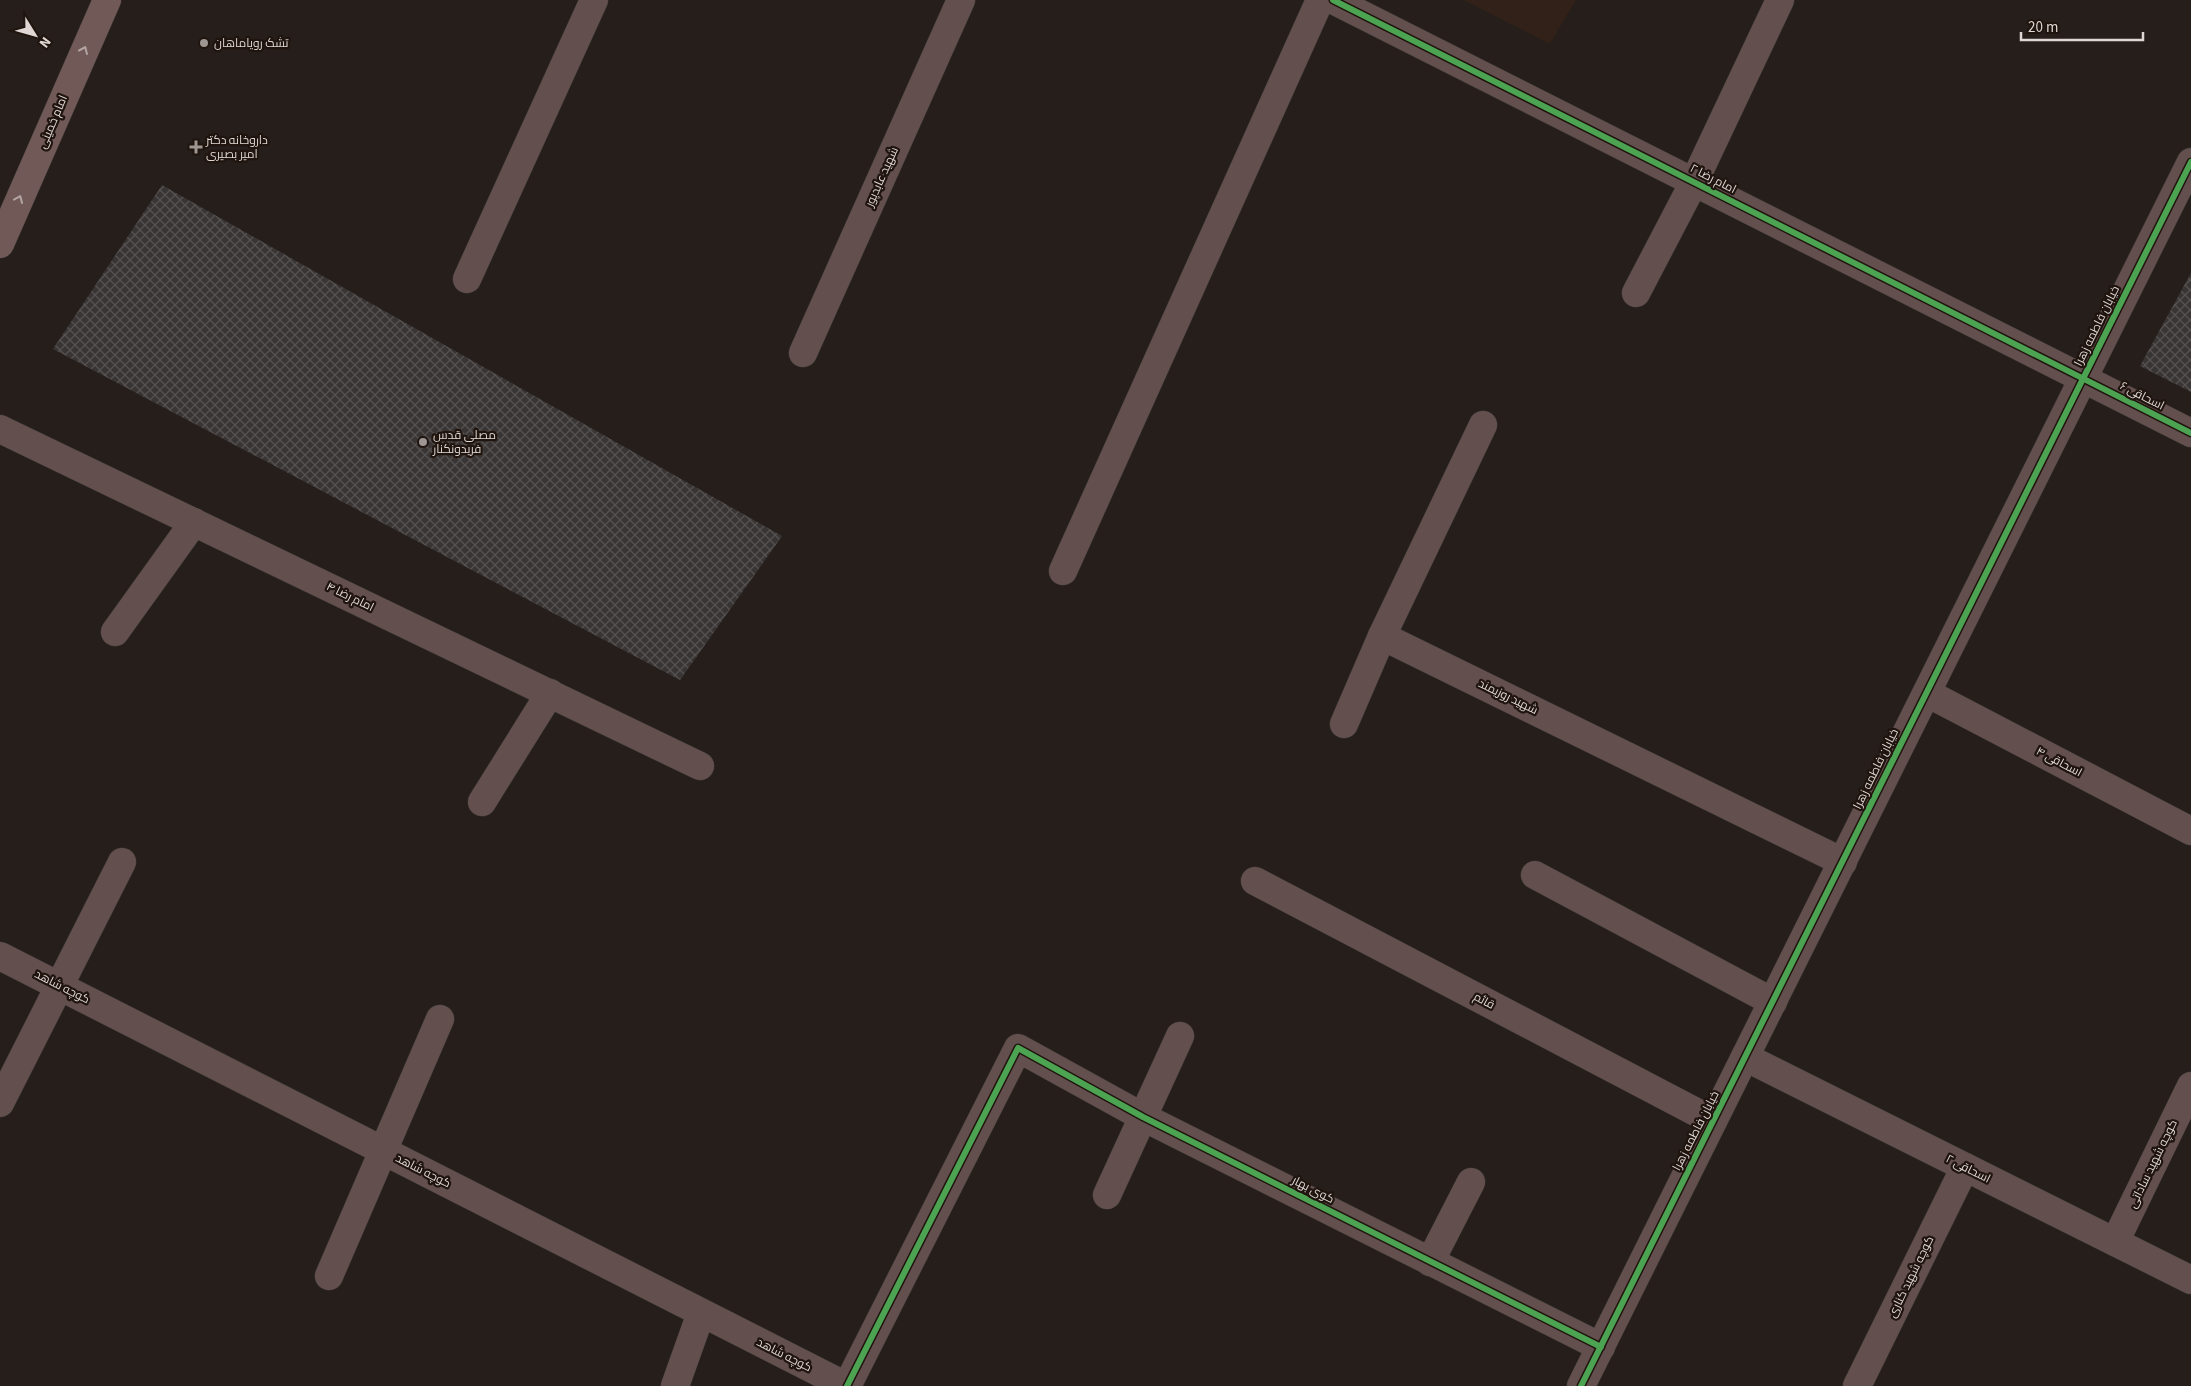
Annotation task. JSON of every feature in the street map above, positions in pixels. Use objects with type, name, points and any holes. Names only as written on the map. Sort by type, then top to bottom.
[{"type":"main road","name":"امام خمینی","points":[[0,244],[107,0]]},
{"type":"street","points":[[467,279],[594,0]]},
{"type":"street","name":"شهید عابدپور","points":[[803,353],[960,0]]},
{"type":"street","points":[[1062,571],[1320,0]]},
{"type":"street","name":"امام رضا ۲","points":[[1333,0],[2083,378]]},
{"type":"street","points":[[1636,293],[1694,182],[1780,0]]},
{"type":"street","name":"خیابان فاطمه زهرا","points":[[1581,1386],[2191,162]]},
{"type":"street","name":"اسحاقی ۶","points":[[2083,378],[2191,433]]},
{"type":"street","points":[[1344,724],[1382,636],[1483,426]]},
{"type":"street","name":"امام رضا ۴","points":[[0,429],[700,766]]},
{"type":"street","points":[[115,632],[194,522]]},
{"type":"street","name":"شهید روزیمند","points":[[1382,636],[1843,862]]},
{"type":"street","points":[[482,802],[550,693]]},
{"type":"street","name":"اسحاقی ۴","points":[[1926,693],[2191,831]]},
{"type":"street","points":[[0,1102],[122,862]]},
{"type":"street","points":[[1535,875],[1773,1002]]},
{"type":"street","name":"قائم","points":[[1255,881],[1713,1121]]},
{"type":"street","name":"کوچه شاهد","points":[[0,956],[846,1386]]},
{"type":"street","points":[[329,1276],[440,1019]]},
{"type":"street","points":[[1107,1195],[1180,1036]]},
{"type":"street","name":"کوی بهار","points":[[846,1386],[1018,1048],[1143,1117],[1601,1347]]},
{"type":"street","name":"اسحاقی ۲","points":[[1745,1057],[2191,1280]]},
{"type":"street","name":"کوچه شهید ساداتی","points":[[2115,1242],[2191,1086]]},
{"type":"street","name":"کوچه شهید کناری","points":[[1857,1386],[1966,1167]]},
{"type":"street","points":[[1430,1262],[1471,1182]]},
{"type":"street","points":[[675,1386],[701,1312]]},
{"type":"shaded area","points":[[1463,0],[1576,0],[1550,44]]},
{"type":"building","name":"مصلی قدس فریدونکنار","points":[[162,185],[782,536],[680,680],[53,349]]},
{"type":"building","points":[[2191,273],[2191,392],[2140,366]]},
{"type":"cycle path","points":[[1333,0],[2191,433]]},
{"type":"cycle path","points":[[1581,1386],[2191,162]]},
{"type":"cycle path","points":[[847,1386],[1018,1048],[1143,1117],[1601,1347]]},
{"type":"place","name":"تشک رویاماهان","points":[[204,43]]},
{"type":"place","name":"داروخانه دکتر امیر بصیری","points":[[196,147]]},
{"type":"place","name":"مصلی قدس فریدونکنار","points":[[423,442]]}]
